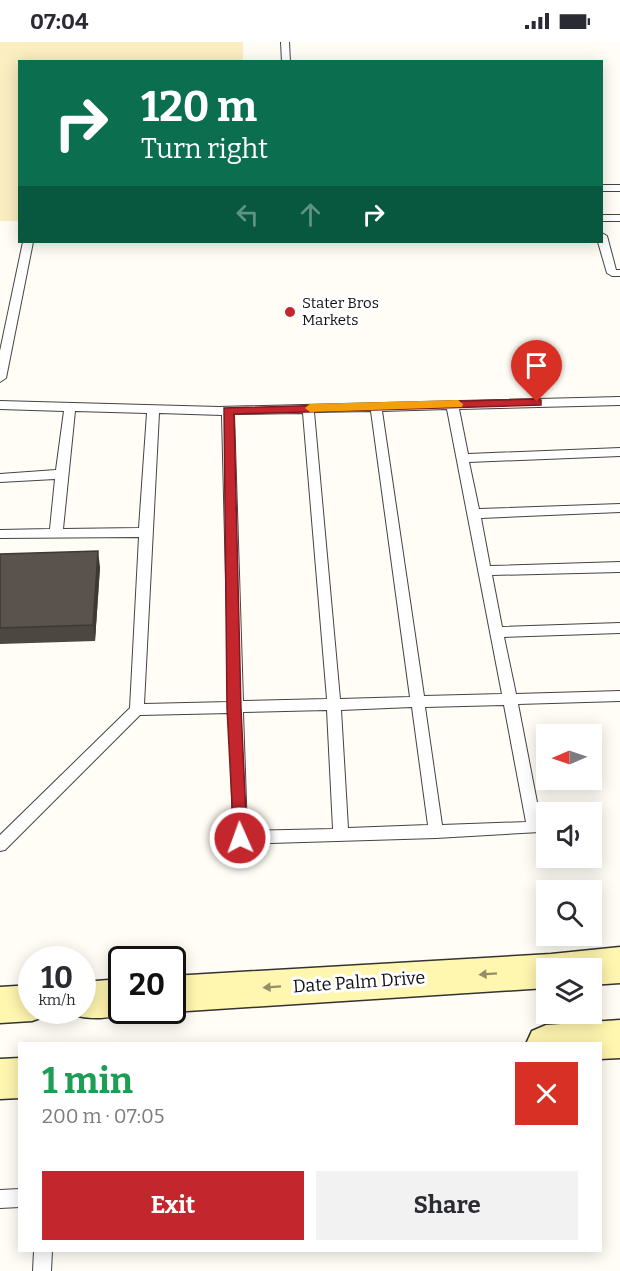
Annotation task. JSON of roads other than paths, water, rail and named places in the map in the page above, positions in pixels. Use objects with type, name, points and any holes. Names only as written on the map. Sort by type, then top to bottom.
[{"type":"main road","points":[[602,966],[620,965]]},
{"type":"main road","name":"Date Palm Drive","points":[[186,993],[536,971]]},
{"type":"main road","points":[[0,1005],[18,1004]]},
{"type":"main road","points":[[576,1042],[620,1039]]},
{"type":"main road","points":[[0,1079],[18,1078]]},
{"type":"lane","points":[[285,42],[286,60]]},
{"type":"lane","points":[[603,188],[620,188]]},
{"type":"lane","points":[[603,218],[620,218]]},
{"type":"lane","points":[[603,240],[612,273],[620,273]]},
{"type":"lane","points":[[0,378],[28,243]]},
{"type":"lane","points":[[0,405],[228,410],[620,401]]},
{"type":"lane","points":[[228,410],[234,708],[240,838],[536,828],[512,699],[495,632],[452,404]]},
{"type":"lane","points":[[56,533],[70,406]]},
{"type":"lane","points":[[376,406],[436,832]]},
{"type":"lane","points":[[309,408],[334,705],[341,835]]},
{"type":"lane","points":[[0,845],[137,710],[153,409]]},
{"type":"lane","points":[[462,458],[620,452]]},
{"type":"lane","points":[[0,478],[62,474]]},
{"type":"lane","points":[[473,514],[620,508]]},
{"type":"lane","points":[[0,534],[145,532]]},
{"type":"lane","points":[[484,571],[620,567]]},
{"type":"lane","points":[[495,632],[620,628]]},
{"type":"lane","points":[[137,710],[620,696]]},
{"type":"lane","points":[[0,1200],[18,1198]]},
{"type":"lane","points":[[42,1271],[44,1252]]},
{"type":"place","name":"Stater Bros Markets","points":[[290,312]]}]
